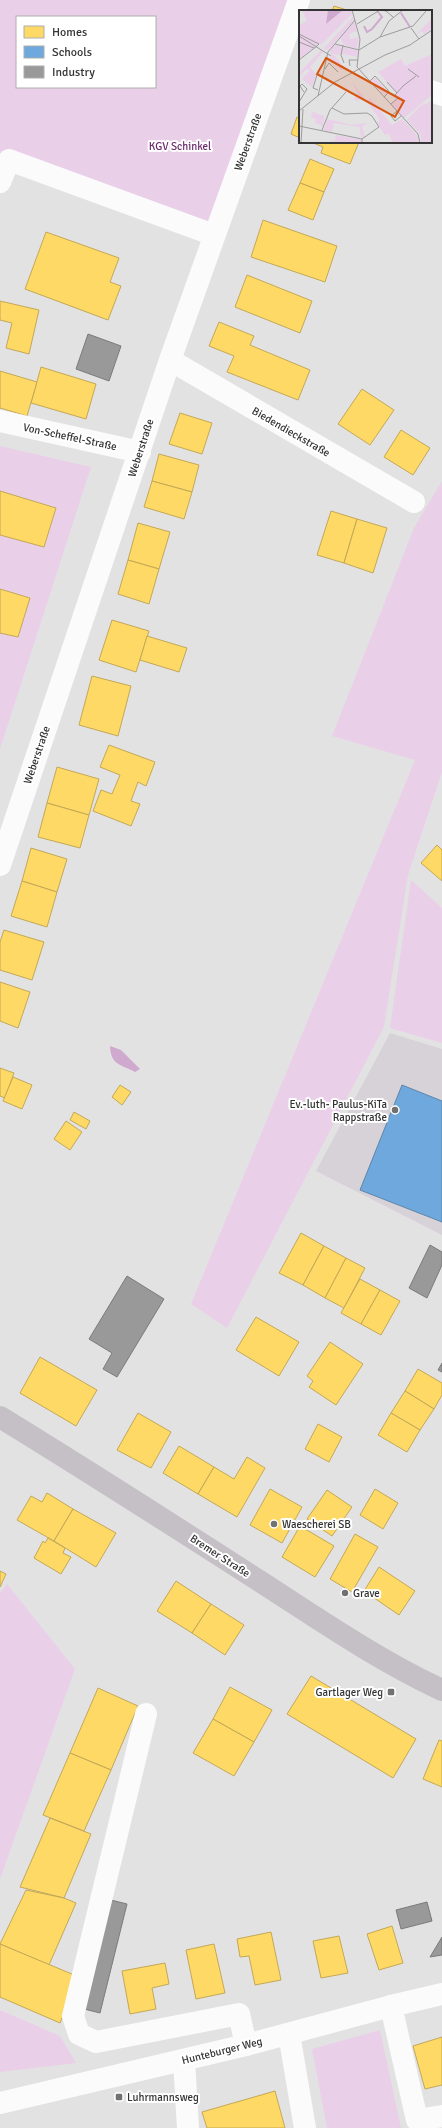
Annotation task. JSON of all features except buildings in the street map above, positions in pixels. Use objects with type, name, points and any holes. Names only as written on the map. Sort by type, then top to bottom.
[{"type":"main road","name":"Bremer Straße","points":[[0,1417],[91,1473],[350,1639],[403,1671],[442,1690]]},
{"type":"street","name":"Weberstraße","points":[[0,865],[170,360],[214,235],[294,36],[299,0]]},
{"type":"street","points":[[432,91],[442,96]]},
{"type":"street","points":[[0,182],[9,160],[214,235]]},
{"type":"street","name":"Biedendieckstraße","points":[[170,360],[414,502]]},
{"type":"street","name":"Von-Scheffel-Straße","points":[[0,421],[140,452]]},
{"type":"street","points":[[146,1714],[73,2016],[79,2034],[96,2042],[239,2014],[246,2045]]},
{"type":"street","name":"Hunteburger Weg","points":[[0,2103],[246,2045],[391,2006],[442,1994]]},
{"type":"street","points":[[391,2006],[417,2120],[440,2120]]},
{"type":"street","points":[[289,2034],[305,2128]]},
{"type":"street","points":[[184,2060],[188,2128]]},
{"type":"shaded area","name":"Ev.-luth- Paulus-KiTa Rappstraße","points":[[390,1033],[442,1049],[442,1235],[316,1171]]},
{"type":"shaded area","points":[[110,1046],[121,1050],[140,1069],[135,1072],[118,1064],[112,1057]]},
{"type":"green space","name":"KGV Schinkel","points":[[0,0],[292,0],[222,229],[0,162]]},
{"type":"green space","points":[[0,446],[91,467],[0,749]]},
{"type":"green space","points":[[442,481],[442,772],[408,875],[384,1027],[227,1328],[191,1304],[415,760],[332,736],[414,528]]},
{"type":"green space","points":[[411,880],[442,908],[442,1043],[390,1028]]},
{"type":"green space","points":[[7,1584],[75,1669],[0,1879],[0,1593]]},
{"type":"green space","points":[[0,2010],[60,2036],[76,2063],[0,2072]]},
{"type":"green space","points":[[380,2030],[401,2128],[327,2128],[312,2049]]},
{"type":"place","name":"Ev.-luth- Paulus-KiTa Rappstraße","points":[[395,1110]]},
{"type":"place","name":"Waescherei SB","points":[[274,1524]]},
{"type":"place","name":"Grave","points":[[345,1593]]},
{"type":"place","name":"Gartlager Weg","points":[[391,1692]]},
{"type":"place","name":"Luhrmannsweg","points":[[119,2097]]}]
